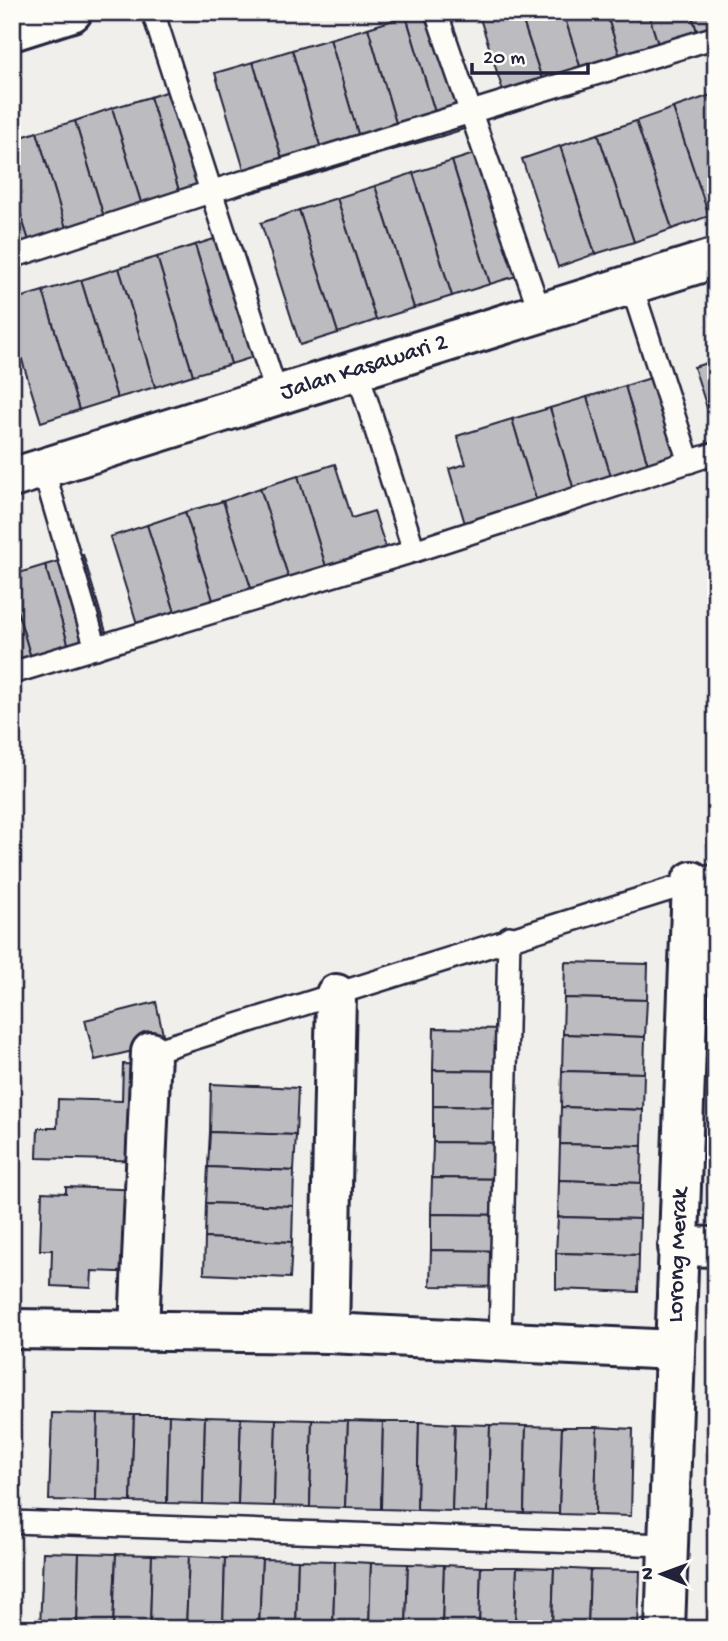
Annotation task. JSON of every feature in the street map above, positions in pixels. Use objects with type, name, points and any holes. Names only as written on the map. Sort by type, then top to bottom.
[{"type":"street","points":[[12,31],[72,12]]},
{"type":"street","name":"Jalan Kasawari 2","points":[[21,470],[277,395],[716,258]]},
{"type":"street","name":"Lorong Merak","points":[[665,1629],[678,1246],[704,878]]},
{"type":"street","points":[[329,1333],[336,994]]},
{"type":"street","points":[[139,1329],[151,1052]]},
{"type":"street","points":[[678,1246],[716,1247]]},
{"type":"street","points":[[12,1329],[329,1333],[674,1350]]},
{"type":"lane","points":[[153,12],[277,395]]},
{"type":"lane","points":[[436,12],[540,312]]},
{"type":"lane","points":[[12,257],[213,191],[716,37]]},
{"type":"lane","points":[[631,284],[689,462]]},
{"type":"lane","points":[[357,370],[414,551]]},
{"type":"lane","points":[[12,673],[414,551],[716,453]]},
{"type":"lane","points":[[21,470],[96,648]]},
{"type":"lane","points":[[151,1052],[509,937],[704,878]]},
{"type":"lane","points":[[500,1343],[509,937]]},
{"type":"lane","points":[[12,1522],[667,1545]]},
{"type":"building","points":[[419,12],[446,12],[480,124],[442,136],[406,16]]},
{"type":"building","points":[[478,12],[520,12],[549,100],[510,113]]},
{"type":"building","points":[[520,12],[563,12],[587,88],[549,100]]},
{"type":"building","points":[[563,12],[606,12],[626,75],[587,88]]},
{"type":"building","points":[[606,12],[648,12],[664,63],[626,75]]},
{"type":"building","points":[[648,12],[691,12],[703,50],[664,63]]},
{"type":"building","points":[[691,12],[716,12],[716,46],[703,50]]},
{"type":"building","points":[[406,16],[442,136],[403,147],[368,28]]},
{"type":"building","points":[[368,28],[403,147],[365,158],[330,39]]},
{"type":"building","points":[[330,39],[365,158],[327,170],[292,50]]},
{"type":"building","points":[[292,50],[327,170],[289,182],[253,62]]},
{"type":"building","points":[[253,62],[289,182],[251,193],[215,73]]},
{"type":"building","points":[[188,85],[223,199],[185,210],[150,97]]},
{"type":"building","points":[[711,95],[716,109],[716,214],[709,216],[673,108]]},
{"type":"building","points":[[150,97],[185,210],[147,222],[112,108]]},
{"type":"building","points":[[112,108],[147,222],[109,234],[75,121]]},
{"type":"building","points":[[673,108],[709,216],[672,229],[636,121]]},
{"type":"building","points":[[75,121],[109,234],[71,245],[37,132]]},
{"type":"building","points":[[636,121],[672,229],[634,242],[598,134]]},
{"type":"building","points":[[37,132],[71,245],[34,257],[12,187],[12,140]]},
{"type":"building","points":[[598,134],[634,242],[595,254],[560,146]]},
{"type":"building","points":[[560,146],[595,254],[558,267],[522,159]]},
{"type":"building","points":[[490,149],[529,272],[490,284],[452,161]]},
{"type":"building","points":[[452,161],[490,284],[452,296],[413,173]]},
{"type":"building","points":[[413,173],[452,296],[414,308],[375,186]]},
{"type":"building","points":[[375,186],[414,308],[376,320],[337,198]]},
{"type":"building","points":[[12,187],[34,257],[12,264]]},
{"type":"building","points":[[337,198],[376,320],[338,333],[299,210]]},
{"type":"building","points":[[299,210],[338,333],[300,345],[261,223]]},
{"type":"building","points":[[233,233],[269,352],[231,364],[195,245]]},
{"type":"building","points":[[195,245],[231,364],[193,375],[157,257]]},
{"type":"building","points":[[157,257],[193,375],[155,387],[119,268]]},
{"type":"building","points":[[119,268],[155,387],[117,398],[81,280]]},
{"type":"building","points":[[81,280],[117,398],[79,410],[43,291]]},
{"type":"building","points":[[43,291],[79,410],[41,422],[12,327],[12,300]]},
{"type":"building","points":[[716,360],[716,436],[694,367]]},
{"type":"building","points":[[663,374],[690,468],[652,479],[625,386]]},
{"type":"building","points":[[625,386],[652,479],[615,490],[587,397]]},
{"type":"building","points":[[587,397],[615,490],[577,501],[550,408]]},
{"type":"building","points":[[550,408],[577,501],[540,513],[512,419]]},
{"type":"building","points":[[512,419],[540,513],[468,534],[449,469],[466,464],[457,436]]},
{"type":"building","points":[[335,464],[352,518],[374,511],[391,564],[331,583],[298,476]]},
{"type":"building","points":[[298,476],[331,583],[294,595],[260,488]]},
{"type":"building","points":[[260,488],[294,595],[257,607],[223,501]]},
{"type":"building","points":[[223,501],[257,607],[219,619],[185,512]]},
{"type":"building","points":[[185,512],[219,619],[181,631],[147,525]]},
{"type":"building","points":[[147,525],[181,631],[143,643],[110,537]]},
{"type":"building","points":[[83,554],[112,652],[74,664],[45,565]]},
{"type":"building","points":[[45,565],[74,664],[36,675],[12,593],[12,575]]},
{"type":"building","points":[[12,593],[36,675],[12,682]]},
{"type":"building","points":[[565,962],[648,964],[647,1000],[564,998]]},
{"type":"building","points":[[564,998],[647,1000],[645,1037],[563,1034]]},
{"type":"building","points":[[156,1002],[167,1053],[141,1049],[95,1060],[85,1020]]},
{"type":"building","points":[[434,1028],[513,1029],[513,1071],[433,1070]]},
{"type":"building","points":[[563,1034],[645,1037],[644,1073],[562,1071]]},
{"type":"building","points":[[123,1064],[167,1066],[148,1161],[37,1158],[38,1128],[57,1128],[58,1099],[122,1101]]},
{"type":"building","points":[[433,1070],[513,1071],[512,1107],[433,1106]]},
{"type":"building","points":[[562,1071],[644,1073],[643,1110],[561,1107]]},
{"type":"building","points":[[211,1084],[298,1088],[296,1135],[210,1132]]},
{"type":"building","points":[[433,1106],[512,1107],[511,1143],[433,1142]]},
{"type":"building","points":[[561,1107],[643,1110],[642,1146],[560,1144]]},
{"type":"building","points":[[210,1132],[296,1135],[294,1171],[208,1167]]},
{"type":"building","points":[[433,1142],[511,1143],[511,1179],[432,1178]]},
{"type":"building","points":[[560,1144],[642,1146],[641,1183],[559,1180]]},
{"type":"building","points":[[208,1167],[294,1171],[293,1206],[206,1203]]},
{"type":"building","points":[[432,1178],[511,1179],[510,1215],[431,1214]]},
{"type":"building","points":[[559,1180],[641,1183],[640,1219],[558,1217]]},
{"type":"building","points":[[66,1187],[145,1190],[142,1273],[92,1271],[91,1288],[51,1286],[52,1250],[40,1250],[42,1192],[66,1193]]},
{"type":"building","points":[[206,1203],[293,1206],[292,1242],[205,1238]]},
{"type":"building","points":[[431,1214],[510,1215],[509,1251],[431,1250]]},
{"type":"building","points":[[558,1217],[640,1219],[639,1255],[556,1253]]},
{"type":"building","points":[[205,1238],[292,1242],[290,1278],[204,1274]]},
{"type":"building","points":[[431,1250],[509,1251],[509,1287],[430,1286]]},
{"type":"building","points":[[556,1253],[639,1255],[638,1292],[556,1289]]},
{"type":"building","points":[[52,1413],[98,1414],[96,1501],[49,1500]]},
{"type":"building","points":[[98,1414],[134,1415],[131,1502],[96,1501]]},
{"type":"building","points":[[134,1415],[169,1415],[167,1503],[131,1502]]},
{"type":"building","points":[[169,1415],[205,1417],[203,1504],[167,1503]]},
{"type":"building","points":[[205,1417],[241,1418],[238,1505],[203,1504]]},
{"type":"building","points":[[241,1418],[276,1419],[274,1506],[238,1505]]},
{"type":"building","points":[[276,1419],[312,1420],[310,1507],[274,1506]]},
{"type":"building","points":[[312,1420],[348,1421],[345,1508],[310,1507]]},
{"type":"building","points":[[348,1421],[383,1422],[381,1509],[345,1508]]},
{"type":"building","points":[[383,1422],[419,1422],[417,1510],[381,1509]]},
{"type":"building","points":[[419,1422],[455,1424],[452,1511],[417,1510]]},
{"type":"building","points":[[455,1424],[490,1425],[488,1512],[452,1511]]},
{"type":"building","points":[[490,1425],[526,1426],[524,1513],[488,1512]]},
{"type":"building","points":[[526,1426],[562,1427],[559,1514],[524,1513]]},
{"type":"building","points":[[562,1427],[597,1427],[595,1515],[559,1514]]},
{"type":"building","points":[[597,1427],[633,1429],[631,1516],[595,1515]]},
{"type":"building","points":[[43,1552],[79,1553],[77,1629],[40,1629]]},
{"type":"building","points":[[79,1553],[116,1554],[113,1629],[77,1629]]},
{"type":"building","points":[[116,1554],[152,1555],[150,1629],[113,1629]]},
{"type":"building","points":[[152,1555],[189,1556],[186,1629],[150,1629]]},
{"type":"building","points":[[189,1556],[225,1558],[223,1629],[186,1629]]},
{"type":"building","points":[[225,1558],[262,1559],[259,1629],[223,1629]]},
{"type":"building","points":[[262,1559],[298,1560],[296,1629],[259,1629]]},
{"type":"building","points":[[298,1560],[335,1561],[333,1629],[296,1629]]},
{"type":"building","points":[[335,1561],[371,1563],[369,1629],[333,1629]]},
{"type":"building","points":[[371,1563],[408,1564],[406,1629],[369,1629]]},
{"type":"building","points":[[408,1564],[444,1565],[442,1629],[406,1629]]},
{"type":"building","points":[[444,1565],[481,1567],[479,1629],[442,1629]]},
{"type":"building","points":[[481,1567],[517,1567],[515,1629],[479,1629]]},
{"type":"building","points":[[517,1567],[554,1568],[552,1629],[515,1629]]},
{"type":"building","points":[[554,1568],[590,1570],[588,1629],[552,1629]]},
{"type":"building","points":[[590,1570],[640,1571],[638,1629],[588,1629]]}]
